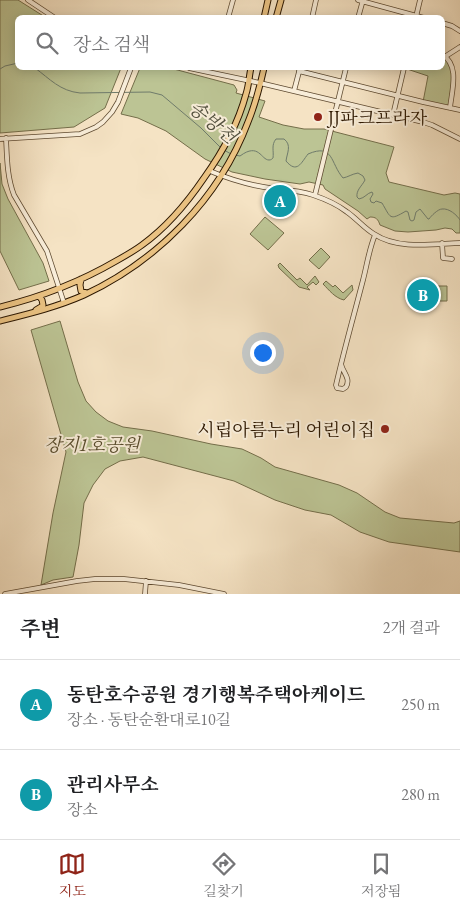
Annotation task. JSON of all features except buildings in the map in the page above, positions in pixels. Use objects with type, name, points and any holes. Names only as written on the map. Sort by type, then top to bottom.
[{"type":"main road","points":[[265,15],[268,0]]},
{"type":"main road","points":[[277,15],[281,0]]},
{"type":"main road","points":[[0,307],[39,296],[81,279],[127,255],[159,231],[182,207],[218,158],[235,124],[247,93],[251,70]]},
{"type":"main road","points":[[0,321],[64,303],[87,293],[129,269],[169,238],[200,205],[229,163],[248,122],[263,70]]},
{"type":"main road","points":[[81,279],[81,291],[87,293]]},
{"type":"main road","points":[[24,315],[43,305],[39,296]]},
{"type":"street","points":[[28,0],[50,15]]},
{"type":"street","points":[[229,15],[233,0]]},
{"type":"street","points":[[313,15],[316,0]]},
{"type":"street","points":[[358,15],[361,0],[413,15]]},
{"type":"street","points":[[416,15],[420,0]]},
{"type":"street","points":[[445,24],[460,31]]},
{"type":"street","points":[[445,54],[460,47]]},
{"type":"street","points":[[445,56],[452,64],[454,70],[450,108]]},
{"type":"street","points":[[0,139],[70,135],[96,127],[108,117],[118,102],[130,70]]},
{"type":"street","points":[[206,70],[432,125],[460,139]]},
{"type":"street","points":[[294,91],[299,70],[397,96],[460,110]]},
{"type":"street","points":[[315,195],[345,70]]},
{"type":"street","points":[[393,115],[403,70]]},
{"type":"street","points":[[6,138],[9,178],[14,195],[47,251],[64,303]]},
{"type":"street","points":[[210,171],[254,185],[315,195],[346,211],[375,235],[390,241],[407,244],[460,243]]},
{"type":"street","points":[[341,364],[348,382],[346,387],[340,389],[336,385],[341,364],[372,242],[375,235]]},
{"type":"street","points":[[442,243],[443,258],[452,259]]},
{"type":"street","points":[[5,594],[95,579],[131,579],[179,585],[224,594]]},
{"type":"street","points":[[145,594],[146,581]]},
{"type":"green space","points":[[0,0],[18,0],[42,15],[15,15],[15,70],[120,70],[105,108],[74,127],[0,133]]},
{"type":"green space","points":[[445,57],[453,70],[450,108],[423,102],[428,76],[410,70],[445,70]]},
{"type":"green space","points":[[139,70],[178,70],[234,85],[237,90],[236,93],[265,101],[259,117],[283,125],[304,129],[324,129],[394,147],[386,173],[389,182],[444,195],[460,194],[460,233],[445,228],[408,232],[395,231],[380,225],[375,218],[370,217],[367,219],[325,189],[323,185],[309,182],[300,184],[265,179],[232,172],[205,159],[166,131],[138,118],[121,114]]},
{"type":"green space","points":[[0,163],[2,184],[8,199],[43,263],[49,281],[19,290],[0,251]]},
{"type":"green space","points":[[265,217],[284,233],[268,250],[250,234]]},
{"type":"green space","points":[[321,248],[330,257],[319,269],[309,260]]},
{"type":"green space","points":[[280,263],[297,280],[300,278],[307,285],[315,276],[319,282],[316,285],[313,282],[307,287],[310,290],[299,287],[279,268],[278,265]]},
{"type":"green space","points":[[326,281],[333,287],[335,285],[343,293],[352,285],[353,290],[344,300],[338,298],[323,284]]},
{"type":"green space","points":[[434,286],[447,286],[447,301],[436,301]]},
{"type":"green space","name":"장지1호공원","points":[[60,321],[78,382],[86,401],[108,421],[123,427],[242,449],[275,467],[339,485],[357,493],[385,512],[400,518],[454,523],[460,521],[460,552],[389,542],[360,532],[331,515],[305,510],[275,500],[234,481],[143,457],[120,461],[105,469],[93,485],[84,503],[73,577],[53,580],[41,585],[53,513],[66,452],[31,330]]},
{"type":"waterway","name":"송방천","points":[[0,69],[15,64]]},
{"type":"waterway","name":"송방천","points":[[38,70],[56,84],[73,92],[150,92],[162,95],[201,128],[221,148]]},
{"type":"waterway","name":"송방천","points":[[235,155],[240,156],[246,152],[255,151],[270,160],[273,158],[274,141],[276,139],[284,139],[288,144],[286,161],[290,165],[293,167],[298,166],[308,154],[316,151],[327,153],[343,178],[358,173],[363,176],[365,180],[358,190],[357,197],[359,199],[372,192],[371,202],[382,203],[389,215],[393,217],[406,211],[412,221],[416,212],[420,209],[429,219],[440,209],[445,209],[452,212],[460,220]]},
{"type":"waterway","name":"송방천","points":[[224,150],[231,154]]},
{"type":"place","name":"JJ파크프라자","points":[[318,117]]},
{"type":"place","name":"동탄호수공원 경기행복주택아케이드","points":[[280,201]]},
{"type":"place","name":"관리사무소","points":[[423,295]]},
{"type":"place","name":"시립아름누리 어린이집","points":[[385,429]]}]
